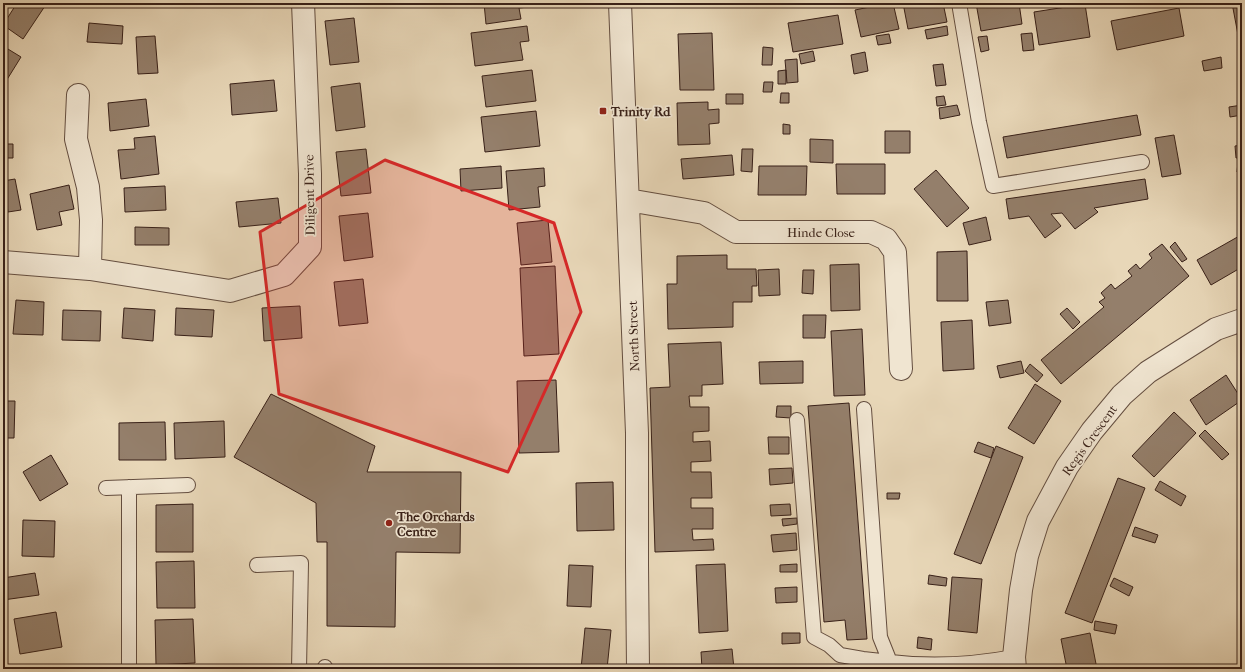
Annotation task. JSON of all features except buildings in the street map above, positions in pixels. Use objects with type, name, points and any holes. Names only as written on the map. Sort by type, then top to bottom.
[{"type":"street","name":"Diligent Drive","points":[[3,262],[90,269],[230,291],[284,275],[310,247],[310,174],[303,3]]},
{"type":"street","name":"North Street","points":[[623,3],[628,200],[637,433],[638,669]]},
{"type":"street","points":[[78,95],[76,139],[88,187],[92,220],[90,269]]},
{"type":"street","name":"Hinde Close","points":[[628,200],[704,213],[736,232],[871,232],[886,239],[895,252],[900,369]]},
{"type":"street","name":"Regis Crescent","points":[[1015,663],[1020,590],[1027,556],[1038,521],[1067,467],[1092,430],[1122,395],[1148,372],[1216,329],[1242,320]]},
{"type":"lane","points":[[959,3],[979,122],[993,186],[1142,162]]},
{"type":"lane","points":[[864,409],[880,637],[890,662]]},
{"type":"lane","points":[[797,420],[814,637],[829,644],[840,655],[863,659],[922,665],[955,665],[987,662],[1015,663]]},
{"type":"lane","points":[[106,488],[188,485]]},
{"type":"lane","points":[[129,487],[129,669]]},
{"type":"lane","points":[[257,565],[301,563],[300,669]]},
{"type":"highlighted area","points":[[385,160],[554,223],[581,312],[508,472],[279,394],[260,232]]},
{"type":"place","name":"Trinity Rd","points":[[603,111]]},
{"type":"place","name":"The Orchards Centre","points":[[389,523]]}]
